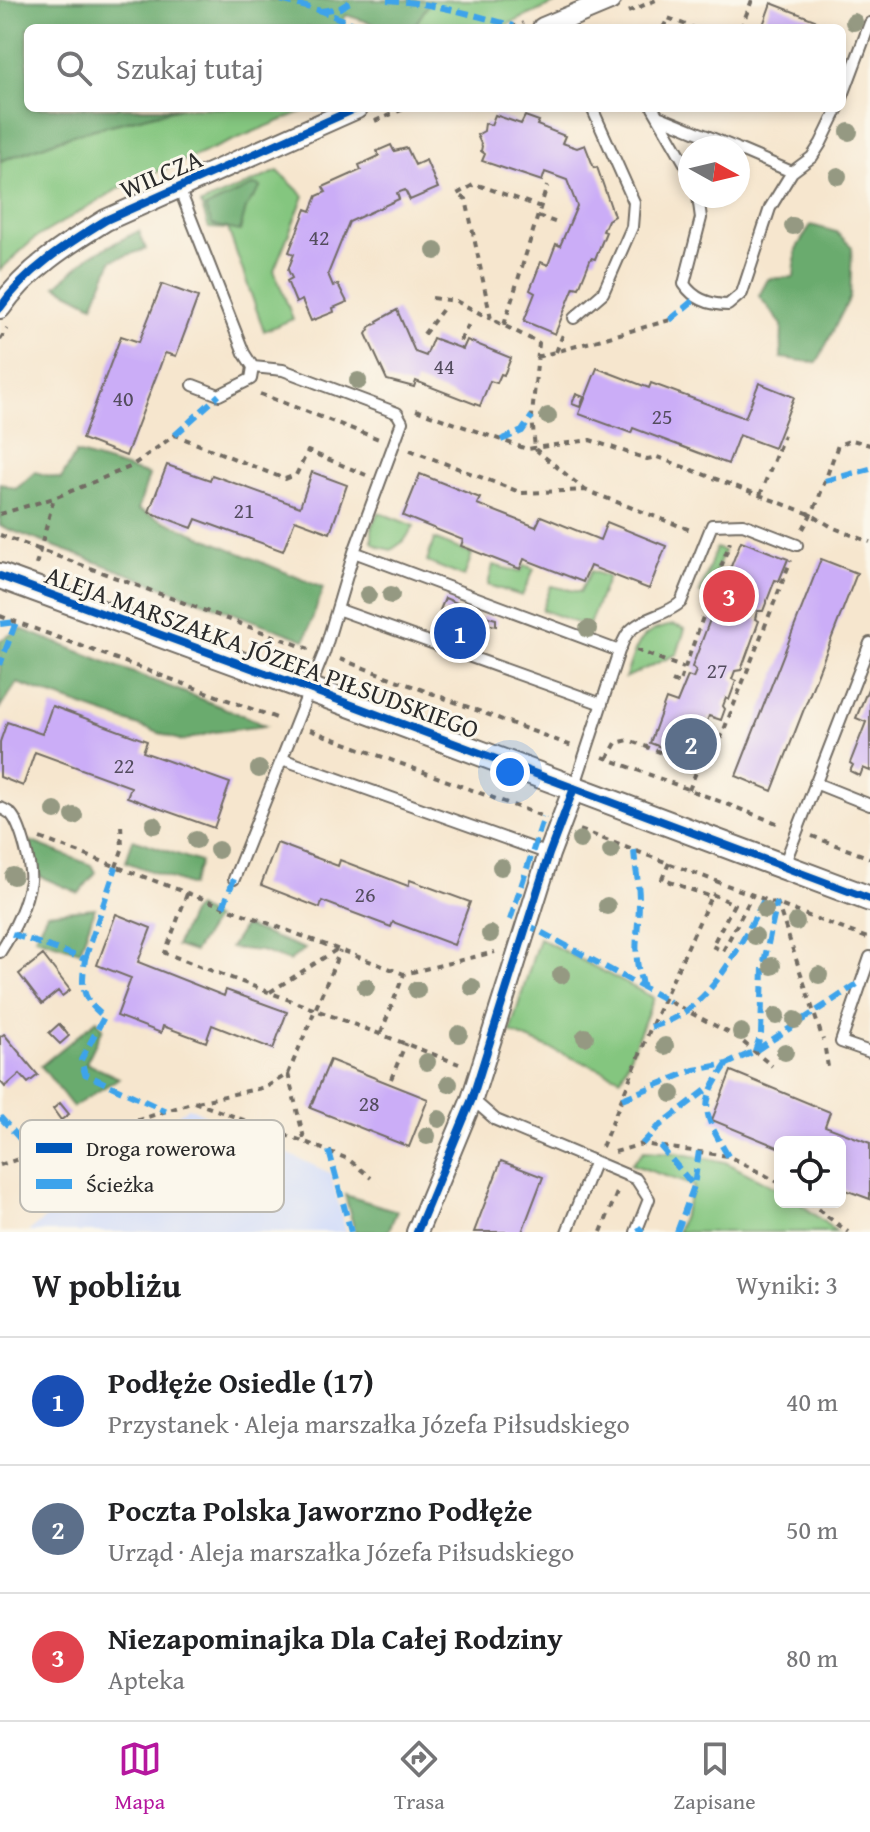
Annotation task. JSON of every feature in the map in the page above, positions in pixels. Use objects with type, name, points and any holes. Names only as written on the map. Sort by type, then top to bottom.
[{"type":"street","points":[[557,24],[610,0]]},
{"type":"street","name":"WILCZA","points":[[0,308],[13,290],[73,240],[106,220],[348,112]]},
{"type":"street","name":"ALEJA MARSZAŁKA JÓZEFA PIŁSUDSKIEGO","points":[[0,576],[870,899]]},
{"type":"street","points":[[417,1232],[472,1099],[549,854],[574,788]]},
{"type":"lane","points":[[846,87],[870,23]]},
{"type":"lane","points":[[570,322],[603,293],[632,227],[634,202],[594,112]]},
{"type":"lane","points":[[656,112],[710,136]]},
{"type":"lane","points":[[656,112],[678,151]]},
{"type":"lane","points":[[700,208],[701,218],[684,284],[689,292],[704,302],[728,305],[742,293],[770,208],[792,172],[812,157],[836,112]]},
{"type":"lane","points":[[750,154],[792,172]]},
{"type":"lane","points":[[179,188],[252,373]]},
{"type":"lane","points":[[193,385],[219,395],[252,373],[283,370],[397,413],[402,422],[354,552],[324,653],[234,879]]},
{"type":"lane","points":[[574,788],[627,634],[635,626],[672,610],[681,602],[712,525],[743,524],[797,545]]},
{"type":"lane","points":[[354,552],[620,648]]},
{"type":"lane","points":[[337,609],[602,704]]},
{"type":"lane","points":[[784,865],[870,643]]},
{"type":"lane","points":[[282,759],[549,854]]},
{"type":"lane","points":[[815,783],[870,805]]},
{"type":"lane","points":[[0,808],[11,813],[19,831],[29,862],[30,880],[12,934],[0,952]]},
{"type":"lane","points":[[870,957],[841,1042],[870,1052]]},
{"type":"lane","points":[[472,1099],[496,1120],[636,1179],[649,1199],[636,1232]]},
{"type":"lane","points":[[567,1232],[594,1163]]},
{"type":"path","points":[[743,24],[752,0]]},
{"type":"path","points":[[665,24],[668,18],[684,24]]},
{"type":"path","points":[[491,319],[466,199],[457,194],[475,184],[541,207]]},
{"type":"path","points":[[504,326],[547,186]]},
{"type":"path","points":[[538,216],[560,224]]},
{"type":"path","points":[[432,298],[456,301],[539,343],[532,416],[535,449],[585,490],[707,536]]},
{"type":"path","points":[[424,334],[443,309]]},
{"type":"path","points":[[537,357],[670,320]]},
{"type":"path","points":[[460,341],[470,322]]},
{"type":"path","points":[[556,352],[570,322]]},
{"type":"path","points":[[252,373],[259,393],[522,493],[585,490]]},
{"type":"path","points":[[381,407],[392,401],[527,449],[590,440],[647,459],[657,457],[810,514],[834,528],[870,542]]},
{"type":"path","points":[[0,514],[54,498],[130,467],[175,435],[285,479],[296,475],[308,451],[371,477]]},
{"type":"path","points":[[760,495],[784,435]]},
{"type":"path","points":[[689,790],[698,767],[718,745],[838,445],[852,440],[870,445]]},
{"type":"path","points":[[16,622],[41,551],[54,498]]},
{"type":"path","points":[[0,535],[870,858]]},
{"type":"path","points":[[672,681],[679,684],[731,547]]},
{"type":"path","points":[[0,616],[870,939]]},
{"type":"path","points":[[620,648],[685,668]]},
{"type":"path","points":[[607,759],[611,747],[629,740],[698,767]]},
{"type":"path","points":[[116,867],[122,850],[121,823]]},
{"type":"path","points":[[19,831],[404,974],[495,952]]},
{"type":"path","points":[[669,863],[662,879],[711,897]]},
{"type":"path","points":[[187,894],[165,953],[480,1071]]},
{"type":"path","points":[[753,894],[723,951],[712,946],[734,904],[712,894],[651,1027],[599,1154],[642,1144],[713,1153],[728,1156],[774,1180]]},
{"type":"path","points":[[777,902],[825,1045],[828,1067]]},
{"type":"path","points":[[270,992],[338,951]]},
{"type":"path","points":[[139,1120],[194,1102],[266,1087],[288,1074],[338,951]]},
{"type":"path","points":[[381,1033],[404,974]]},
{"type":"path","points":[[670,1002],[737,1037],[772,1066]]},
{"type":"path","points":[[391,1079],[406,1043]]},
{"type":"path","points":[[288,1074],[305,1142]]},
{"type":"path","points":[[194,1102],[244,1120]]},
{"type":"path","points":[[284,1134],[348,1159],[371,1178]]},
{"type":"path","points":[[0,1165],[20,1159]]},
{"type":"path","points":[[601,1232],[624,1174]]},
{"type":"path","points":[[816,1208],[848,1232]]},
{"type":"shaded area","points":[[188,1107],[216,1120],[171,1120]]},
{"type":"shaded area","points":[[284,1152],[330,1173],[346,1232],[28,1232],[54,1212],[284,1212]]},
{"type":"green space","points":[[0,0],[431,0],[416,24],[374,24],[346,15],[343,24],[24,24],[24,112],[163,112],[75,134],[0,161]]},
{"type":"green space","points":[[431,0],[563,0],[509,24],[416,24]]},
{"type":"green space","points":[[163,112],[301,112],[123,186],[34,239],[0,270],[0,161],[75,134]]},
{"type":"green space","points":[[278,171],[304,196],[274,270],[293,319],[264,331],[228,229],[209,228],[201,204]]},
{"type":"green space","points":[[254,185],[261,187],[246,208],[240,231],[212,225],[205,208]]},
{"type":"green space","points":[[811,225],[836,232],[852,247],[850,297],[817,363],[781,358],[782,325],[759,296],[768,279],[794,277],[796,249]]},
{"type":"green space","points":[[139,231],[146,249],[112,260],[93,305],[56,286],[91,255]]},
{"type":"green space","points":[[76,453],[149,475],[138,510],[323,588],[305,640],[0,526],[0,483],[16,489],[35,472],[61,479]]},
{"type":"green space","points":[[378,512],[414,526],[404,541],[391,550],[372,542],[372,527]]},
{"type":"green space","points":[[434,539],[472,554],[464,577],[427,562]]},
{"type":"green space","points":[[716,548],[724,551],[707,596],[700,593]]},
{"type":"green space","points":[[493,565],[520,572],[525,565],[534,569],[522,596],[488,585]]},
{"type":"green space","points":[[591,571],[608,577],[588,627],[542,610],[551,586],[580,592]]},
{"type":"green space","points":[[674,625],[685,629],[677,654],[625,678],[636,649],[645,636]]},
{"type":"green space","points":[[21,629],[265,726],[214,732],[182,741],[17,683],[0,708],[0,640]]},
{"type":"green space","points":[[133,839],[200,862],[191,886],[126,862]]},
{"type":"green space","points":[[30,841],[91,865],[96,872],[79,893],[37,875]]},
{"type":"green space","points":[[95,908],[80,951],[35,937],[47,913]]},
{"type":"green space","points":[[197,908],[215,919],[194,952],[176,946],[191,913]]},
{"type":"green space","points":[[244,926],[305,949],[289,961],[261,951],[230,948]]},
{"type":"green space","points":[[539,938],[654,998],[621,1078],[510,1032]]},
{"type":"green space","points":[[97,1020],[103,1028],[86,1063],[119,1078],[73,1107],[41,1066]]},
{"type":"green space","points":[[644,1151],[677,1153],[725,1162],[774,1187],[774,1208],[806,1208],[837,1232],[677,1232],[694,1186],[631,1164]]},
{"type":"green space","points":[[345,1195],[397,1211],[388,1232],[355,1232]]},
{"type":"building","points":[[771,3],[815,20],[814,24],[763,24]]},
{"type":"building","points":[[495,115],[521,124],[525,116],[539,121],[537,125],[565,136],[562,143],[577,148],[585,145],[594,168],[597,167],[614,216],[608,220],[595,259],[591,258],[579,288],[574,287],[555,334],[524,321],[535,293],[530,290],[541,262],[548,265],[577,206],[567,180],[545,172],[542,181],[482,161],[485,154],[481,151],[477,135],[484,131],[485,123],[491,125]]},
{"type":"building","points":[[391,145],[394,151],[407,148],[415,165],[426,160],[438,188],[410,200],[405,190],[397,193],[399,199],[349,222],[328,274],[333,286],[338,284],[347,302],[333,308],[334,312],[311,321],[302,300],[296,303],[287,281],[292,278],[288,270],[294,254],[289,252],[306,209],[311,211],[317,196],[326,192],[323,187],[361,170],[359,165],[379,156],[377,151]]},
{"type":"building","points":[[162,284],[198,297],[176,356],[165,353],[126,456],[82,439],[121,336],[139,342]]},
{"type":"building","points":[[397,310],[415,352],[426,356],[433,338],[463,349],[467,340],[511,358],[497,383],[490,381],[480,406],[416,381],[414,387],[387,380],[366,334],[377,321]]},
{"type":"building","points":[[597,368],[649,388],[651,383],[745,418],[759,383],[794,397],[774,448],[739,435],[728,464],[633,428],[631,433],[579,414]]},
{"type":"building","points":[[576,394],[584,397],[580,407],[572,404]]},
{"type":"building","points":[[167,465],[210,480],[212,475],[300,507],[312,472],[347,485],[330,533],[295,520],[283,551],[196,519],[192,528],[149,512]]},
{"type":"building","points":[[420,474],[480,498],[477,504],[536,527],[541,516],[600,540],[607,522],[666,546],[649,589],[590,566],[583,582],[524,559],[520,569],[461,546],[463,540],[403,516]]},
{"type":"building","points":[[741,541],[788,559],[779,581],[775,580],[763,611],[757,611],[755,619],[759,621],[741,670],[735,671],[732,679],[736,681],[729,700],[726,698],[721,720],[709,716],[696,749],[691,748],[687,757],[650,743],[666,699],[677,703],[688,676],[693,678],[696,671],[692,667],[711,617],[716,619],[719,612],[715,607]]},
{"type":"building","points":[[821,559],[857,573],[772,791],[736,776]]},
{"type":"building","points":[[445,598],[457,603],[453,615],[440,610]]},
{"type":"building","points":[[485,616],[496,619],[496,626],[482,623]]},
{"type":"building","points":[[870,684],[870,771],[863,768],[860,776],[850,771],[853,765],[850,763],[866,722],[856,718]]},
{"type":"building","points":[[52,706],[147,741],[143,752],[230,783],[214,828],[127,797],[131,787],[35,752],[23,786],[0,777],[0,742],[7,722],[42,734]]},
{"type":"building","points":[[277,843],[338,866],[340,860],[408,886],[410,880],[470,902],[454,945],[393,922],[391,927],[322,901],[320,908],[261,885]]},
{"type":"building","points":[[116,914],[151,928],[138,962],[224,996],[226,990],[287,1012],[273,1049],[212,1025],[206,1042],[163,1026],[161,1033],[117,1016],[131,978],[97,965]]},
{"type":"building","points":[[43,955],[70,990],[62,996],[58,991],[42,1004],[19,974]]},
{"type":"building","points":[[59,1024],[69,1036],[60,1044],[49,1033]]},
{"type":"building","points":[[4,1034],[38,1075],[28,1083],[20,1074],[5,1087],[0,1081],[0,1037]]},
{"type":"building","points":[[330,1060],[428,1099],[409,1147],[310,1108]]},
{"type":"building","points":[[731,1071],[830,1112],[825,1126],[870,1143],[870,1199],[846,1190],[846,1136],[774,1136],[774,1146],[712,1120]]},
{"type":"building","points":[[60,1103],[69,1114],[61,1120],[53,1109]]},
{"type":"building","points":[[501,1161],[543,1177],[522,1232],[474,1232]]},
{"type":"marked path","points":[[281,0],[354,24]]},
{"type":"marked path","points":[[321,11],[340,8],[353,0]]},
{"type":"marked path","points":[[387,0],[436,6],[507,24]]},
{"type":"marked path","points":[[670,320],[696,298]]},
{"type":"marked path","points":[[175,435],[219,395]]},
{"type":"marked path","points":[[501,440],[522,431],[532,416]]},
{"type":"marked path","points":[[825,481],[870,469]]},
{"type":"marked path","points":[[0,624],[16,622],[0,665]]},
{"type":"marked path","points":[[510,920],[544,817]]},
{"type":"marked path","points":[[634,850],[639,900],[636,953],[643,987]]},
{"type":"marked path","points":[[85,959],[116,867]]},
{"type":"marked path","points":[[223,907],[234,879]]},
{"type":"marked path","points":[[651,1027],[690,1008],[706,993],[733,957],[765,898]]},
{"type":"marked path","points":[[755,1051],[761,1034],[763,967],[777,902]]},
{"type":"marked path","points":[[526,924],[670,1002]]},
{"type":"marked path","points":[[12,934],[85,959],[84,992],[104,1017],[81,1060],[85,1074],[166,1111]]},
{"type":"marked path","points":[[622,1099],[694,1070],[727,1064],[755,1051],[862,981]]},
{"type":"marked path","points":[[727,1064],[711,1090],[707,1110],[728,1156]]},
{"type":"marked path","points":[[642,1144],[659,1126],[710,1087]]},
{"type":"marked path","points":[[0,1117],[20,1139]]},
{"type":"marked path","points":[[660,1146],[694,1186]]},
{"type":"marked path","points":[[329,1151],[351,1232]]},
{"type":"marked path","points":[[677,1232],[694,1186],[699,1151]]},
{"type":"marked path","points":[[638,1227],[643,1232]]},
{"type":"cycle path","points":[[0,308],[35,270],[62,248],[106,220],[348,112]]},
{"type":"cycle path","points":[[0,576],[870,899]]},
{"type":"cycle path","points":[[417,1232],[472,1099],[549,854],[574,788]]},
{"type":"place","name":"Niezapominajka Dla Całej Rodziny","points":[[729,596]]},
{"type":"place","name":"Podłęże Osiedle (17)","points":[[460,633]]},
{"type":"place","name":"Poczta Polska Jaworzno Podłęże","points":[[691,744]]}]
